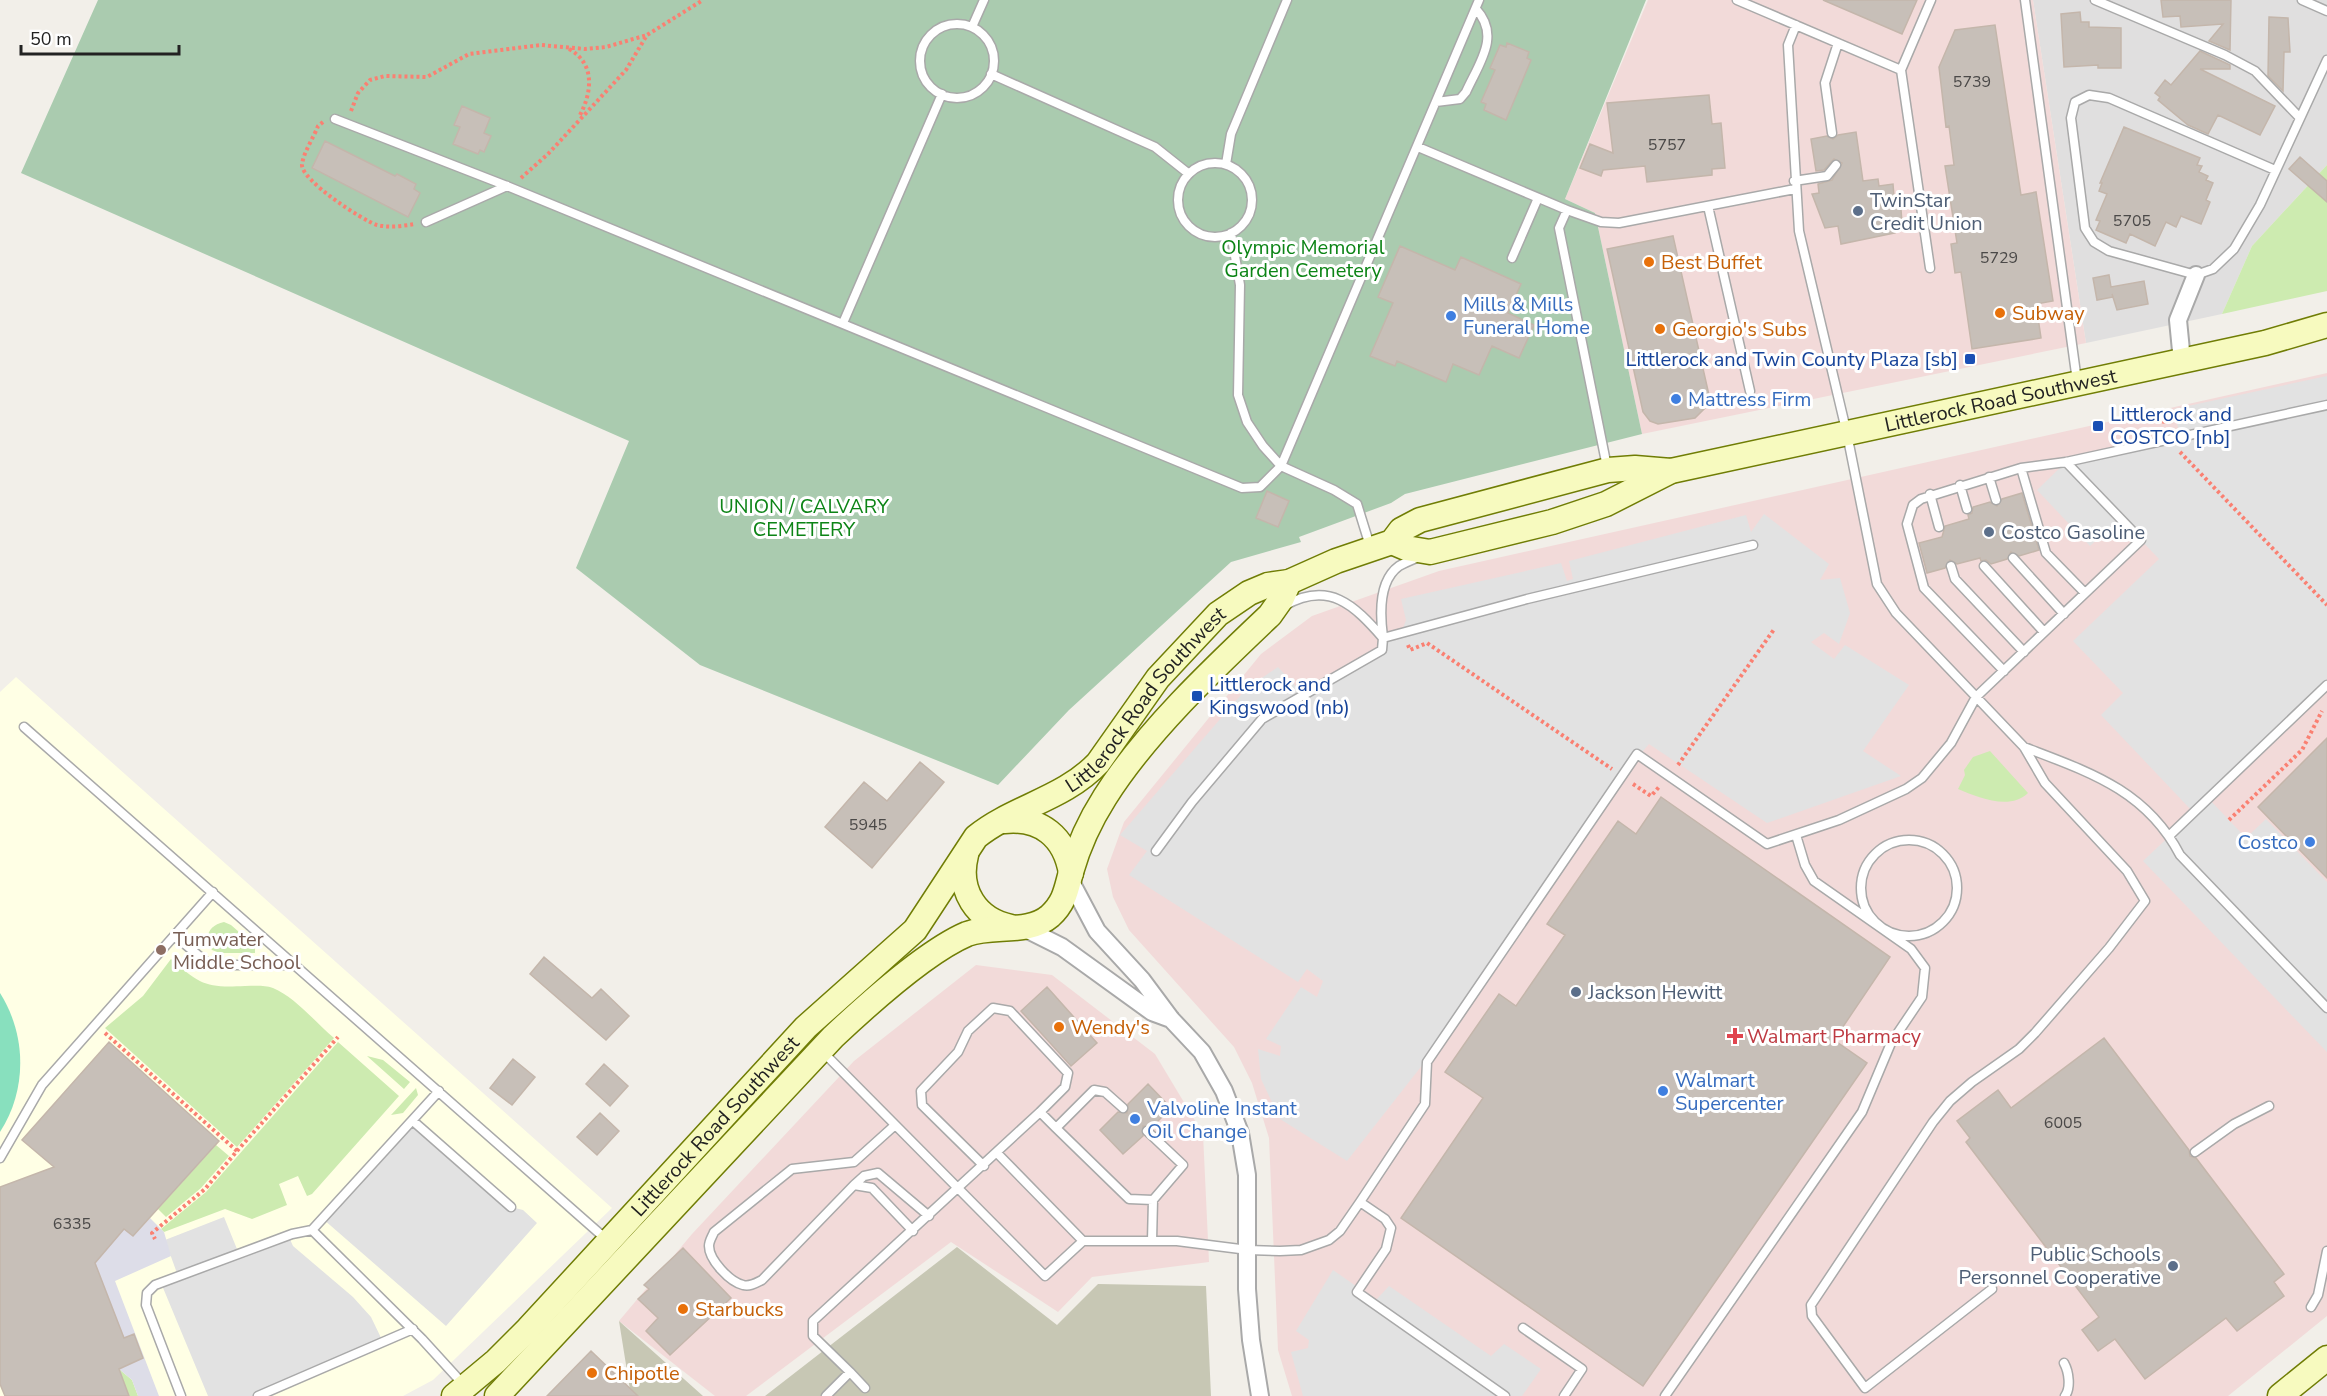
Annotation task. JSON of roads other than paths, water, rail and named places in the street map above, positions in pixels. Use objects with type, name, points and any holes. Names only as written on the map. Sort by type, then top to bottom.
[{"type":"main road","name":"Littlerock Road Southwest","points":[[1382,546],[1430,552],[1552,522],[1606,504],[1671,471],[2265,343],[2327,325]]},
{"type":"main road","name":"Littlerock Road Southwest","points":[[460,1392],[496,1361],[609,1242],[806,1027],[883,962],[915,930],[982,832],[1070,787],[1098,763],[1158,678],[1218,614],[1249,593],[1269,585],[1289,582],[1336,561],[1382,546],[1401,530],[1419,520],[1608,470],[1635,468],[1671,471]]},
{"type":"main road","name":"Littlerock Road Southwest","points":[[497,1396],[821,1050],[889,988],[951,943],[969,933],[1019,927],[1048,918],[1060,906],[1093,817],[1125,770],[1200,683],[1270,615],[1282,598],[1289,582]]},
{"type":"main road","points":[[1003,821],[1019,819],[1049,830],[1061,842],[1068,856],[1070,876]]},
{"type":"main road","points":[[968,850],[963,867],[964,885],[970,902],[982,915],[998,924],[1019,927]]},
{"type":"main road","points":[[2280,1396],[2327,1358]]},
{"type":"street","points":[[2182,361],[2178,321],[2196,275]]},
{"type":"street","points":[[1070,876],[1097,931],[1142,980],[1171,1019],[1202,1052],[1224,1091],[1240,1133],[1247,1175],[1247,1289],[1251,1340],[1260,1396]]},
{"type":"street","points":[[1019,927],[1062,947],[1152,1012],[1171,1019]]},
{"type":"lane","points":[[972,27],[984,0]]},
{"type":"lane","points":[[1226,164],[1231,134],[1287,0]]},
{"type":"lane","points":[[1737,0],[1901,70]]},
{"type":"lane","points":[[1930,268],[1901,70],[1931,0]]},
{"type":"lane","points":[[2025,0],[2077,384]]},
{"type":"lane","points":[[2095,0],[2225,55],[2255,71],[2300,118]]},
{"type":"lane","points":[[2302,0],[2327,11]]},
{"type":"lane","points":[[335,118],[843,323],[1242,489],[1260,487],[1281,466],[1478,4]]},
{"type":"lane","points":[[1437,102],[1460,99],[1466,92],[1488,40],[1489,29],[1478,4]]},
{"type":"lane","points":[[950,25],[972,27],[988,41],[992,52],[991,74],[982,87],[966,97],[954,98],[942,94],[929,86],[922,75],[920,62],[924,43],[932,33],[950,25]]},
{"type":"lane","points":[[1796,25],[1788,45],[1798,231],[1847,434],[1877,584],[1896,614],[2024,747],[2045,783],[2127,871],[2145,902],[2036,1033],[2019,1049],[1972,1082],[1950,1101],[1933,1122],[1811,1305],[1812,1316],[1865,1388],[1992,1289]]},
{"type":"lane","points":[[1832,133],[1825,83],[1838,43]]},
{"type":"lane","points":[[2275,170],[2109,98],[2090,95],[2075,102],[2071,117],[2085,228],[2094,242],[2109,251],[2196,275],[2213,269],[2234,249],[2259,205],[2327,60]]},
{"type":"lane","points":[[991,74],[1155,147],[1189,174]]},
{"type":"lane","points":[[843,323],[942,94]]},
{"type":"lane","points":[[1418,147],[1567,210],[1601,222],[1619,223],[1708,206],[1794,185],[1827,176],[1836,165]]},
{"type":"lane","points":[[1206,164],[1226,164],[1247,180],[1252,197],[1249,215],[1231,234],[1208,236],[1188,225],[1179,205],[1179,194],[1189,174],[1206,164]]},
{"type":"lane","points":[[426,222],[507,186]]},
{"type":"lane","points":[[1512,258],[1538,198]]},
{"type":"lane","points":[[1708,206],[1750,391]]},
{"type":"lane","points":[[1567,210],[1559,228],[1608,470]]},
{"type":"lane","points":[[1231,234],[1239,285],[1238,395],[1247,422],[1263,446],[1281,466],[1334,490],[1357,504],[1382,546]]},
{"type":"lane","points":[[2004,671],[1924,588],[1907,524],[1913,505],[1930,495],[2021,468],[2066,462],[2327,405]]},
{"type":"lane","points":[[821,1050],[1045,1276],[1083,1240],[1177,1240],[1248,1250],[1300,1250],[1315,1247],[1340,1231],[1425,1104],[1426,1062],[1637,754],[1767,844],[1839,820],[1906,789],[1922,777],[1952,743],[1976,697],[2141,540],[2066,462]]},
{"type":"lane","points":[[2021,468],[2046,553],[2085,593]]},
{"type":"lane","points":[[1989,477],[1996,500]]},
{"type":"lane","points":[[1960,485],[1967,509]]},
{"type":"lane","points":[[1930,495],[1939,527]]},
{"type":"lane","points":[[1383,638],[1402,631],[1753,544]]},
{"type":"lane","points":[[1156,851],[1192,802],[1262,719],[1382,651],[1380,616],[1387,580],[1398,567],[1430,552]]},
{"type":"lane","points":[[2013,558],[2064,614]]},
{"type":"lane","points":[[1951,566],[1955,579],[2024,652]]},
{"type":"lane","points":[[1984,566],[2044,632]]},
{"type":"lane","points":[[1270,615],[1297,599],[1318,595],[1342,600],[1358,609],[1383,638]]},
{"type":"lane","points":[[2170,835],[2327,686]]},
{"type":"lane","points":[[24,727],[609,1242]]},
{"type":"lane","points":[[2024,747],[2082,769],[2123,790],[2170,835],[2180,855],[2327,1008]]},
{"type":"lane","points":[[1665,1396],[1862,1112],[1891,1043],[1922,997],[1925,968],[1911,949],[1814,881],[1805,865],[1796,835]]},
{"type":"lane","points":[[1919,841],[1935,847],[1947,858],[1955,872],[1958,887],[1956,902],[1949,916],[1938,927],[1917,935],[1895,934],[1881,927],[1869,915],[1862,901],[1861,884],[1865,868],[1874,855],[1895,842],[1919,841]]},
{"type":"lane","points":[[0,1158],[42,1085],[213,892]]},
{"type":"lane","points":[[175,936],[210,965],[295,965]]},
{"type":"lane","points":[[865,1388],[813,1336],[813,1321],[984,1166],[1065,1087],[1068,1073],[1010,1011],[993,1008],[968,1031],[958,1052],[921,1091],[922,1105],[984,1166]]},
{"type":"lane","points":[[1056,1128],[1094,1090],[1105,1092],[1123,1108]]},
{"type":"lane","points":[[181,1396],[146,1305],[147,1293],[155,1285],[292,1234],[312,1230],[439,1091]]},
{"type":"lane","points":[[2195,1152],[2234,1124],[2269,1106]]},
{"type":"lane","points":[[1040,1113],[1130,1199],[1152,1200]]},
{"type":"lane","points":[[413,1121],[511,1207]]},
{"type":"lane","points":[[894,1126],[854,1162],[792,1169],[714,1232],[708,1244],[710,1254],[732,1280],[743,1285],[752,1285],[762,1280],[864,1176],[878,1173],[929,1216]]},
{"type":"lane","points":[[1147,1131],[1183,1165],[1152,1200],[1152,1241]]},
{"type":"lane","points":[[997,1153],[1083,1240]]},
{"type":"lane","points":[[854,1185],[872,1188],[913,1231]]},
{"type":"lane","points":[[1360,1202],[1385,1219],[1391,1228],[1386,1249],[1357,1292],[1505,1396]]},
{"type":"lane","points":[[312,1230],[412,1329],[460,1392]]},
{"type":"lane","points":[[2311,1307],[2318,1295],[2327,1251]]},
{"type":"lane","points":[[1523,1328],[1582,1369],[1564,1396]]},
{"type":"lane","points":[[258,1396],[412,1329]]},
{"type":"lane","points":[[2064,1363],[2068,1371],[2068,1392],[2065,1396]]},
{"type":"lane","points":[[826,1396],[850,1372]]},
{"type":"place","name":"TwinStar Credit Union","points":[[1858,211]]},
{"type":"place","name":"Best Buffet","points":[[1649,262]]},
{"type":"place","name":"Subway","points":[[2000,313]]},
{"type":"place","name":"Mills & Mills Funeral Home","points":[[1451,316]]},
{"type":"place","name":"Georgio's Subs","points":[[1660,329]]},
{"type":"place","name":"Littlerock and Twin County Plaza [sb]","points":[[1970,359]]},
{"type":"place","name":"Mattress Firm","points":[[1676,399]]},
{"type":"place","name":"Littlerock and COSTCO [nb]","points":[[2098,426]]},
{"type":"place","name":"Costco Gasoline","points":[[1989,532]]},
{"type":"place","name":"Littlerock and Kingswood (nb)","points":[[1197,696]]},
{"type":"place","name":"Costco","points":[[2310,842]]},
{"type":"place","name":"Tumwater Middle School","points":[[161,950]]},
{"type":"place","name":"Jackson Hewitt","points":[[1576,992]]},
{"type":"place","name":"Wendy's","points":[[1059,1027]]},
{"type":"place","name":"Walmart Pharmacy","points":[[1735,1036]]},
{"type":"place","name":"Walmart Supercenter","points":[[1663,1091]]},
{"type":"place","name":"Valvoline Instant Oil Change","points":[[1135,1119]]},
{"type":"place","name":"Public Schools Personnel Cooperative","points":[[2173,1266]]},
{"type":"place","name":"Starbucks","points":[[683,1309]]},
{"type":"place","name":"Chipotle","points":[[592,1373]]},
{"type":"park label","name":"Olympic Memorial Garden Cemetery","points":[[1303,258]]},
{"type":"park label","name":"UNION / CALVARY CEMETERY","points":[[804,518]]}]
